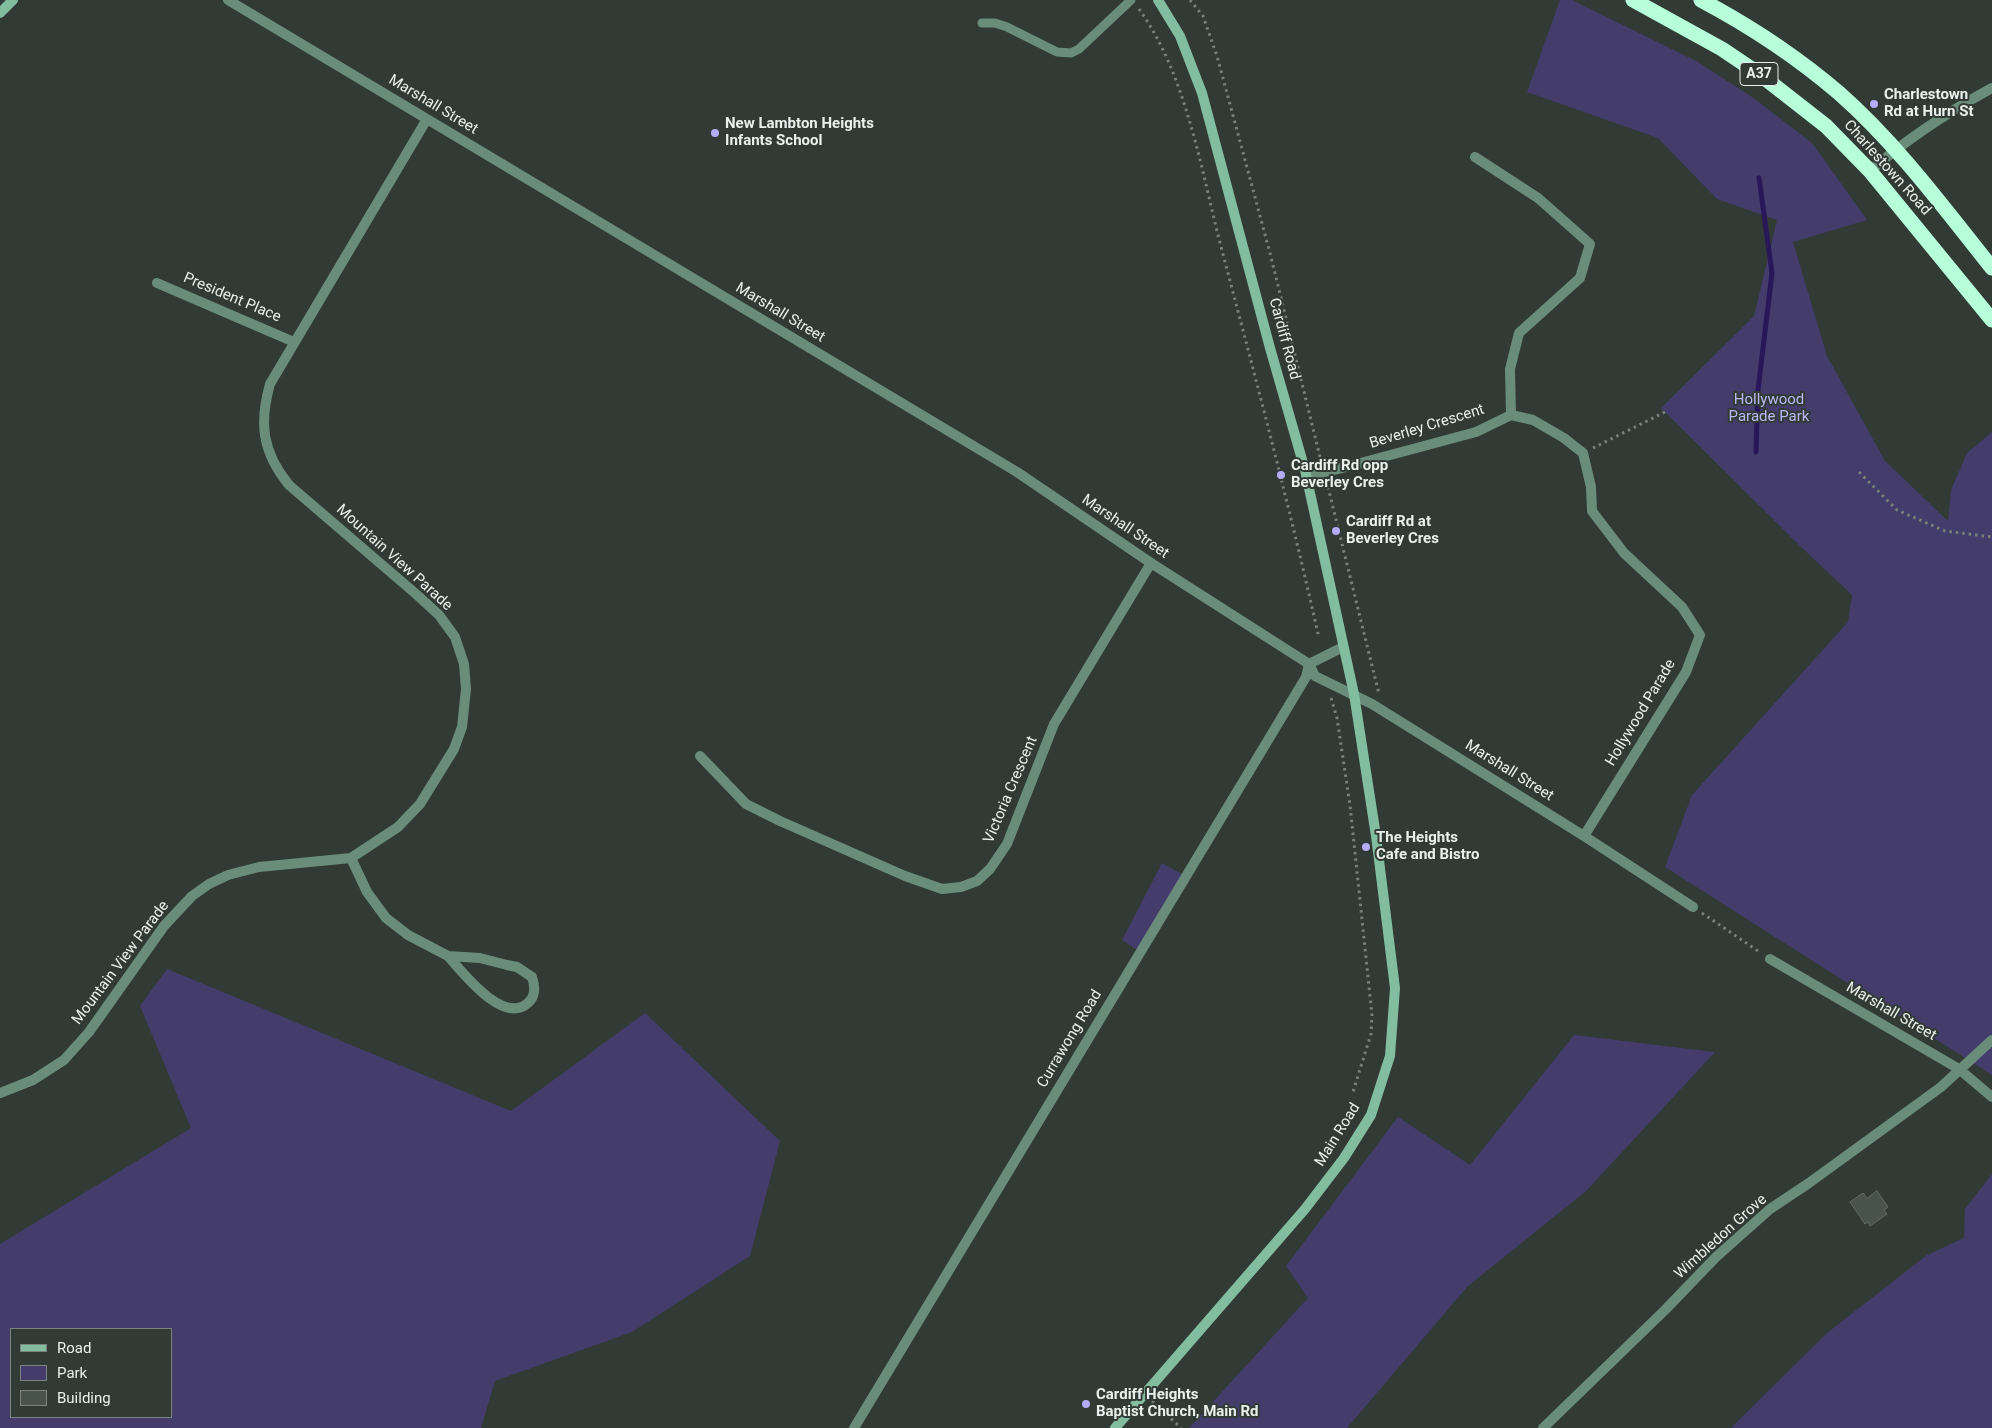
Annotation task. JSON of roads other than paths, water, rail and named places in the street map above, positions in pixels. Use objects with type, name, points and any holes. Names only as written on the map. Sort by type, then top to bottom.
[{"type":"highway","name":"Charlestown Road","points":[[1633,0],[1722,49],[1762,76],[1826,126],[1870,171],[1992,320]]},
{"type":"highway","name":"Charlestown Road","points":[[1701,0],[1732,17],[1790,55],[1840,94],[1895,150],[1992,268]]},
{"type":"main road","points":[[0,13],[13,0]]},
{"type":"main road","name":"Cardiff Road","points":[[1158,0],[1180,36],[1202,93],[1306,476],[1354,694]]},
{"type":"main road","name":"Main Road","points":[[1115,1428],[1305,1209],[1344,1158],[1371,1115],[1390,1056],[1395,988],[1376,836],[1354,694]]},
{"type":"street","name":"Marshall Street","points":[[228,0],[1017,472],[1151,563],[1309,664],[1315,676],[1354,694],[1384,712],[1584,836],[1693,907]]},
{"type":"street","points":[[1870,171],[1895,150],[1956,107],[1992,88]]},
{"type":"street","name":"Mountain View Parade","points":[[0,1093],[33,1080],[64,1060],[89,1032],[164,926],[192,896],[209,884],[228,875],[259,867],[350,858],[398,828],[420,804],[459,738],[464,714],[466,689],[464,664],[455,637],[439,615],[289,484],[278,471],[270,454],[263,428],[264,406],[270,384],[427,118]]},
{"type":"street","points":[[1474,157],[1538,198],[1590,244],[1580,278],[1519,333],[1510,369],[1511,415]]},
{"type":"street","name":"President Place","points":[[157,282],[294,342]]},
{"type":"street","name":"Beverley Crescent","points":[[1306,476],[1476,432],[1511,415]]},
{"type":"street","name":"Hollywood Parade","points":[[1511,415],[1533,420],[1564,438],[1583,453],[1591,487],[1592,511],[1624,553],[1682,607],[1700,635],[1686,672],[1584,836]]},
{"type":"street","name":"Victoria Crescent","points":[[700,756],[746,804],[780,822],[905,876],[942,889],[961,887],[977,881],[990,869],[1008,844],[1054,724],[1151,563]]},
{"type":"street","points":[[1309,664],[1343,648]]},
{"type":"street","name":"Currawong Road","points":[[854,1428],[1306,677],[1309,664]]},
{"type":"street","points":[[350,858],[367,892],[386,918],[408,935],[448,956],[476,987],[501,1005],[512,1009],[521,1007],[532,999],[535,989],[532,977],[517,967],[480,958],[448,956]]},
{"type":"street","name":"Marshall Street","points":[[1770,959],[1959,1069],[1992,1097]]},
{"type":"street","name":"Wimbledon Grove","points":[[1543,1428],[1665,1310],[1716,1257],[1770,1209],[1810,1183],[1941,1087],[1992,1040]]},
{"type":"lane","points":[[982,23],[995,23],[1007,27],[1058,52],[1071,53],[1079,49],[1132,0]]},
{"type":"waterway","points":[[1756,452],[1758,390],[1772,273],[1759,178]]},
{"type":"place","name":"Charlestown Rd at Hurn St","points":[[1874,104]]},
{"type":"place","name":"New Lambton Heights Infants School","points":[[715,133]]},
{"type":"place","name":"Cardiff Rd opp Beverley Cres","points":[[1281,475]]},
{"type":"place","name":"Cardiff Rd at Beverley Cres","points":[[1336,531]]},
{"type":"place","name":"The Heights Cafe and Bistro","points":[[1366,847]]},
{"type":"place","name":"Cardiff Heights Baptist Church, Main Rd","points":[[1086,1404]]},
{"type":"park label","name":"Hollywood Parade Park","points":[[1769,408]]}]
